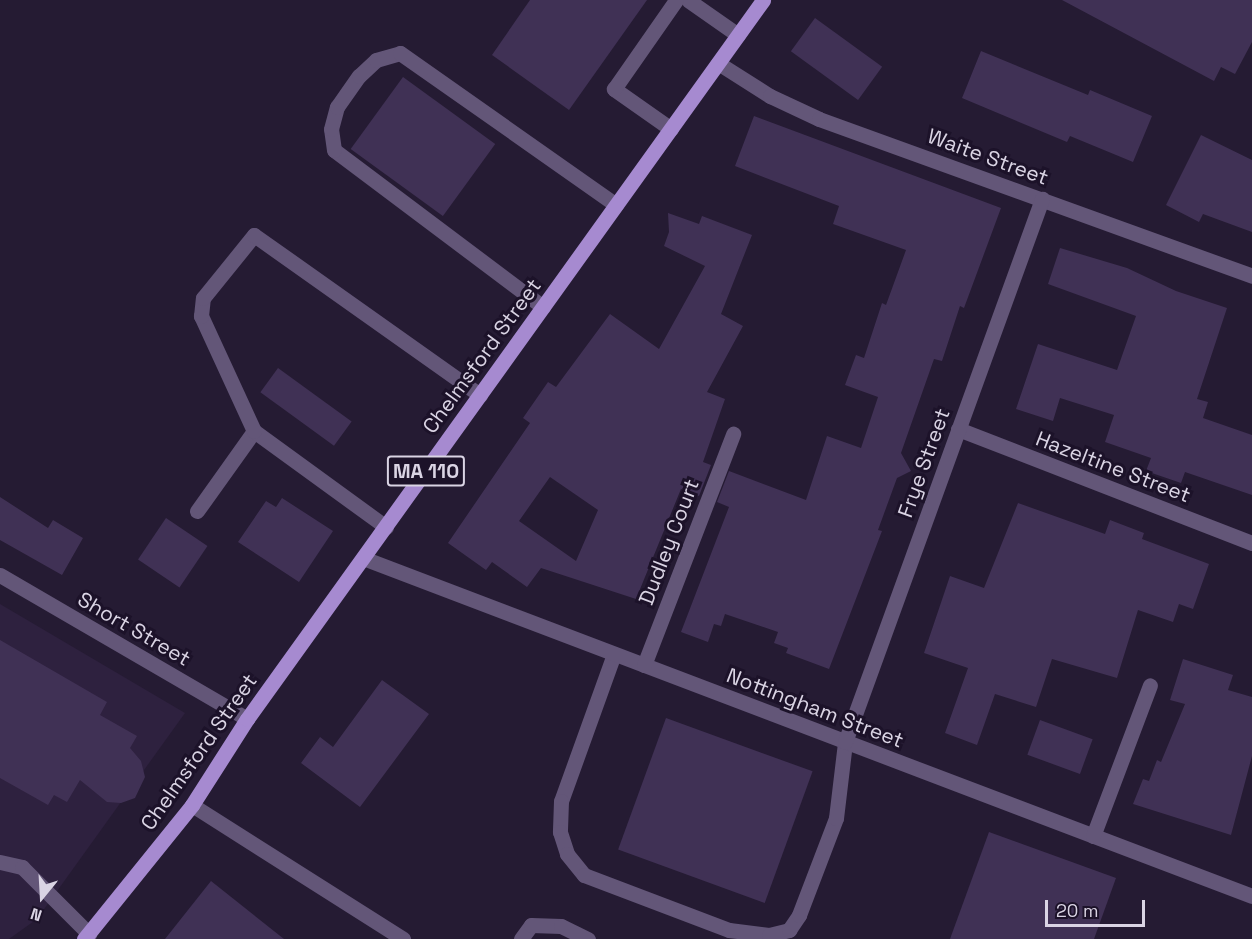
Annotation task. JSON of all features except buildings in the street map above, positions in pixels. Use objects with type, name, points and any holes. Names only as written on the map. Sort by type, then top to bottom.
[{"type":"main road","name":"Chelmsford Street","points":[[86,936],[192,805],[247,719],[671,129],[760,1]]},
{"type":"street","points":[[671,129],[614,89],[676,0]]},
{"type":"street","points":[[688,0],[738,35]]},
{"type":"street","points":[[543,307],[334,150],[331,129],[337,107],[359,76],[376,60],[400,53],[616,205]]},
{"type":"street","name":"Waite Street","points":[[718,63],[770,96],[819,119],[1252,276]]},
{"type":"street","name":"Frye Street","points":[[614,654],[561,801],[561,832],[567,854],[584,875],[729,930],[769,935],[789,930],[800,915],[836,818],[845,742],[1042,199]]},
{"type":"street","points":[[386,527],[254,431],[201,316],[203,298],[254,235],[480,395]]},
{"type":"street","name":"Hazeltine Street","points":[[958,429],[1252,543]]},
{"type":"street","points":[[197,511],[254,431]]},
{"type":"street","name":"Dudley Court","points":[[644,665],[733,434]]},
{"type":"street","name":"Nottingham Street","points":[[363,558],[1252,896]]},
{"type":"street","name":"Short Street","points":[[0,575],[247,719]]},
{"type":"street","points":[[1093,836],[1150,685]]},
{"type":"street","points":[[192,805],[403,939]]},
{"type":"street","points":[[0,862],[22,867],[86,936]]},
{"type":"street","points":[[521,939],[531,925],[561,926],[588,939]]},
{"type":"shaded area","points":[[0,604],[185,713],[37,919],[9,939],[0,939]]}]
